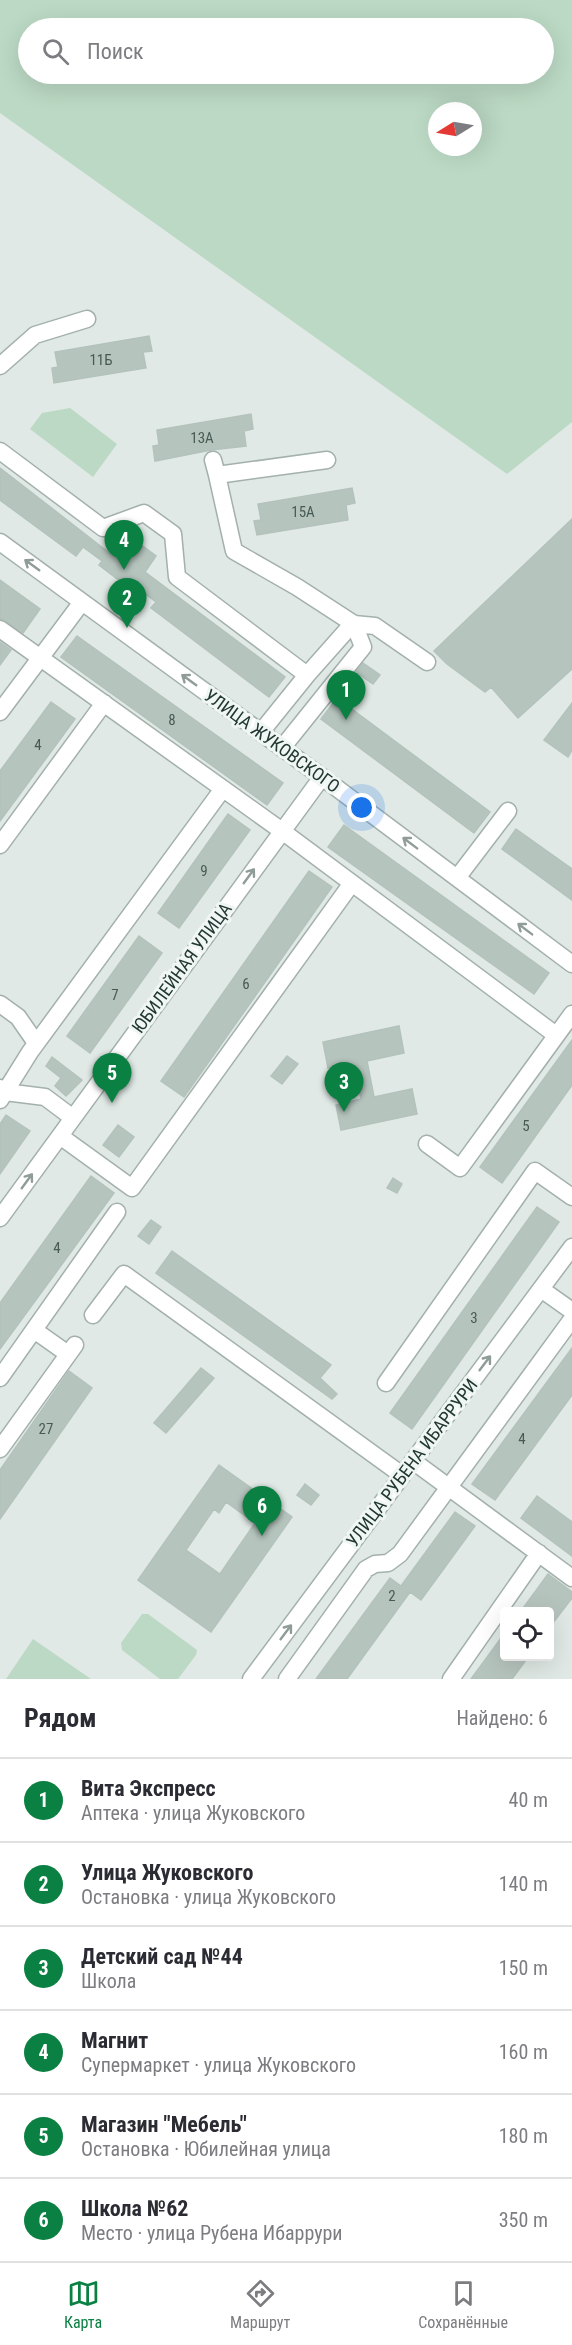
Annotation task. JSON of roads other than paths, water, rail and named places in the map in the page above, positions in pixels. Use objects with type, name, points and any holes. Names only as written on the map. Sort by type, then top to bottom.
[{"type":"street","points":[[0,366],[35,335],[87,319]]},
{"type":"street","points":[[0,451],[103,528],[144,513],[173,534],[177,577],[307,675]]},
{"type":"street","points":[[327,460],[215,468],[234,551],[297,587],[354,624],[375,626],[427,662]]},
{"type":"street","name":"УЛИЦА ЖУКОВСКОГО","points":[[0,542],[322,777],[572,964]]},
{"type":"street","points":[[0,712],[82,602]]},
{"type":"street","points":[[261,732],[307,675],[354,624]]},
{"type":"street","points":[[282,748],[363,647],[354,624]]},
{"type":"street","points":[[0,629],[282,831],[556,1035]]},
{"type":"street","points":[[0,845],[104,703]]},
{"type":"street","name":"ЮБИЛЕЙНАЯ УЛИЦА","points":[[0,1218],[322,777]]},
{"type":"street","points":[[73,1118],[45,1097],[2,1093],[222,790]]},
{"type":"street","points":[[457,878],[508,811]]},
{"type":"street","points":[[60,1136],[132,1188],[352,884]]},
{"type":"street","points":[[0,1004],[18,1017],[36,1044]]},
{"type":"street","points":[[427,1144],[460,1168],[572,1014]]},
{"type":"street","points":[[386,1383],[536,1172],[572,1197]]},
{"type":"street","points":[[0,1378],[117,1212]]},
{"type":"street","name":"УЛИЦА РУБЕНА ИБАРРУРИ","points":[[251,1679],[572,1247]]},
{"type":"street","points":[[93,1316],[124,1274],[402,1475]]},
{"type":"street","points":[[541,1289],[572,1311]]},
{"type":"street","points":[[286,1679],[366,1569],[375,1564],[388,1563],[400,1554],[572,1319]]},
{"type":"street","points":[[0,1448],[71,1349],[34,1330]]},
{"type":"street","points":[[413,1461],[572,1578]]},
{"type":"street","points":[[451,1679],[538,1553]]},
{"type":"place","name":"Магнит","points":[[124,570]]},
{"type":"place","name":"Улица Жуковского","points":[[127,628]]},
{"type":"place","name":"Вита Экспресс","points":[[346,720]]},
{"type":"place","name":"Магазин \"Мебель\"","points":[[112,1103]]},
{"type":"place","name":"Детский сад №44","points":[[344,1112]]},
{"type":"place","name":"Школа №62","points":[[262,1536]]}]
